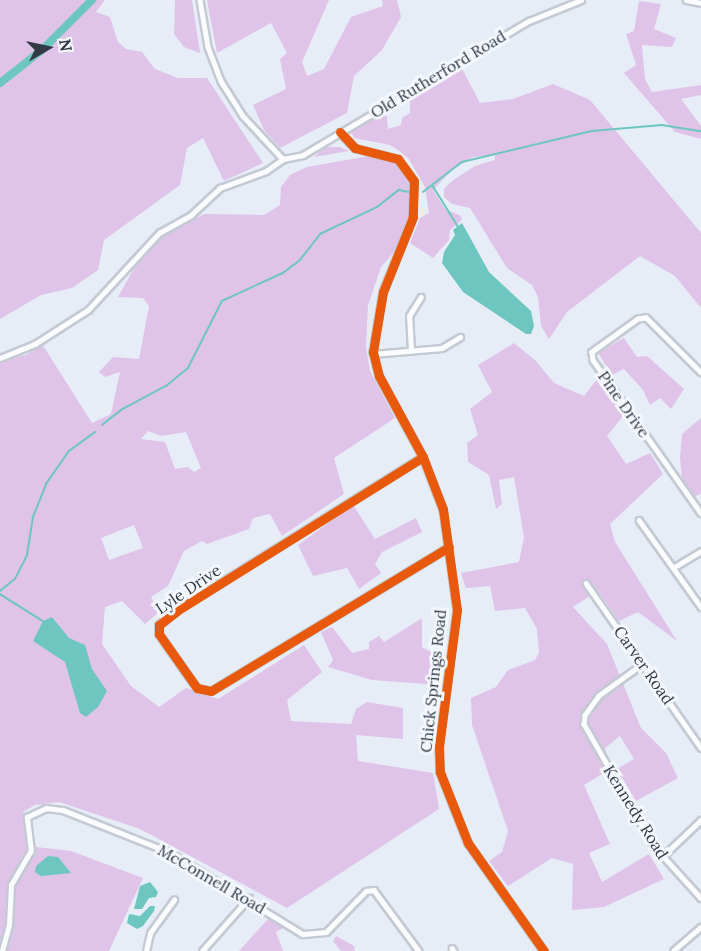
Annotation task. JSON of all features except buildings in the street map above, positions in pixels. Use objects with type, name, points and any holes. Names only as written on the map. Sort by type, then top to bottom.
[{"type":"street","points":[[0,358],[27,349],[88,310],[159,233],[191,215],[220,188],[266,171],[283,159],[243,116],[221,81],[205,34],[200,0]]},
{"type":"street","name":"Old Rutherford Road","points":[[283,159],[299,157],[529,21],[581,0]]},
{"type":"street","points":[[686,0],[701,3]]},
{"type":"street","name":"Chick Springs Road","points":[[340,132],[355,148],[398,159],[410,170],[415,187],[411,224],[382,292],[373,354],[379,376],[423,457],[440,498],[448,547],[457,610],[439,746],[442,781],[468,843],[544,951]]},
{"type":"street","points":[[411,351],[409,316],[421,297]]},
{"type":"street","name":"Pine Drive","points":[[701,373],[646,318],[638,319],[592,352],[593,360],[701,513]]},
{"type":"street","points":[[373,354],[442,348],[460,337]]},
{"type":"street","name":"Lyle Drive","points":[[423,457],[177,611],[161,624],[158,632],[197,688],[211,692],[448,547]]},
{"type":"street","points":[[639,520],[701,607]]},
{"type":"street","points":[[673,568],[701,550]]},
{"type":"street","name":"Carver Road","points":[[586,582],[701,748]]},
{"type":"street","name":"Kennedy Road","points":[[643,664],[599,696],[584,718],[588,731],[663,857],[701,898]]},
{"type":"street","name":"McConnell Road","points":[[2,951],[9,925],[11,885],[31,851],[27,818],[42,808],[63,810],[162,848],[249,898],[297,932],[314,935],[330,929],[364,892],[375,890],[419,951]]},
{"type":"street","points":[[663,857],[701,820]]},
{"type":"street","points":[[202,951],[249,898]]},
{"type":"street","points":[[146,951],[150,933],[167,914],[174,900]]},
{"type":"street","points":[[673,951],[701,927]]},
{"type":"shaded area","points":[[0,0],[105,0],[96,12],[110,17],[118,42],[126,49],[142,52],[155,69],[178,78],[207,78],[263,163],[224,181],[203,138],[187,148],[180,185],[104,240],[98,270],[72,288],[41,295],[0,319]]},
{"type":"shaded area","points":[[175,0],[192,0],[200,53],[184,47],[174,34]]},
{"type":"shaded area","points":[[207,0],[329,0],[302,62],[307,76],[324,69],[351,17],[383,6],[382,0],[397,0],[401,17],[382,50],[354,76],[347,113],[280,148],[264,130],[253,105],[286,89],[280,59],[287,53],[271,23],[217,53]]},
{"type":"shaded area","points":[[639,1],[661,4],[654,29],[676,38],[672,47],[642,45],[645,79],[652,92],[701,85],[701,95],[681,99],[701,126],[701,139],[675,132],[624,73],[636,65],[626,34],[634,31]]},
{"type":"shaded area","points":[[460,65],[480,103],[513,99],[553,84],[590,100],[701,233],[701,308],[675,276],[640,256],[567,312],[549,339],[541,326],[538,297],[532,285],[507,268],[470,208],[452,204],[444,197],[444,189],[452,181],[475,166],[495,160],[495,155],[473,157],[452,170],[433,190],[445,209],[461,216],[462,220],[450,230],[449,240],[433,258],[410,243],[420,218],[429,213],[425,187],[409,159],[398,150],[390,145],[354,138],[351,132],[386,109],[388,129],[401,125],[402,118],[410,113],[410,97],[418,89]]},
{"type":"shaded area","points":[[325,147],[340,147],[349,151],[314,157]]},
{"type":"shaded area","points":[[369,156],[392,161],[407,174],[411,188],[409,215],[394,252],[381,267],[368,305],[366,347],[370,371],[395,418],[334,458],[344,494],[282,536],[270,514],[253,518],[249,529],[207,544],[202,541],[184,551],[168,586],[151,597],[158,613],[145,624],[122,601],[105,607],[102,644],[131,686],[159,707],[186,688],[218,699],[304,645],[322,672],[287,700],[291,721],[351,724],[356,709],[367,702],[403,708],[403,739],[356,735],[358,761],[433,773],[439,809],[287,908],[140,829],[59,802],[35,805],[23,812],[36,847],[71,851],[143,878],[109,951],[0,951],[0,361],[26,355],[42,344],[92,423],[111,414],[120,372],[105,377],[99,372],[113,357],[139,359],[149,306],[143,298],[118,297],[137,263],[159,238],[204,214],[264,215],[280,205],[281,187],[290,175],[307,167]],"holes":[[[148,431],[161,436],[186,432],[201,468],[194,472],[188,467],[175,469],[165,442],[141,439]],[[134,525],[143,548],[109,560],[101,538]]]},
{"type":"shaded area","points":[[462,223],[489,272],[531,311],[534,326],[531,334],[526,334],[463,292],[442,263],[444,252],[455,235],[453,230]]},
{"type":"shaded area","points":[[624,338],[637,357],[647,356],[684,389],[671,409],[660,398],[650,405],[643,390],[624,369],[612,375],[598,353]]},
{"type":"shaded area","points":[[514,343],[535,360],[554,383],[584,396],[598,378],[623,416],[607,436],[626,464],[650,453],[663,474],[610,524],[615,542],[677,641],[638,612],[619,621],[598,591],[573,607],[607,644],[641,728],[666,753],[678,778],[636,801],[617,769],[634,759],[620,736],[605,748],[607,771],[584,785],[610,844],[589,853],[602,882],[649,854],[664,879],[604,907],[572,910],[573,864],[552,858],[508,886],[489,861],[502,852],[508,831],[472,725],[471,698],[496,687],[508,670],[535,660],[539,653],[537,629],[525,608],[495,611],[490,586],[466,588],[461,573],[519,562],[524,537],[514,477],[499,480],[502,504],[496,509],[489,475],[468,462],[467,443],[478,435],[470,409],[492,392],[478,365]]},
{"type":"shaded area","points":[[701,418],[701,494],[695,496],[682,479],[680,458],[682,434]]},
{"type":"shaded area","points":[[353,505],[375,539],[416,518],[422,532],[382,552],[375,564],[381,573],[359,589],[347,568],[313,576],[298,545]]},
{"type":"shaded area","points":[[52,617],[69,638],[85,645],[92,669],[107,691],[98,707],[86,717],[80,713],[65,662],[33,641],[43,621]]},
{"type":"shaded area","points":[[422,618],[422,647],[443,659],[439,685],[372,680],[328,667],[333,660],[321,632],[332,627],[352,653],[369,649],[369,642],[379,636],[384,642]]},
{"type":"shaded area","points":[[48,856],[58,857],[71,873],[41,876],[35,872],[36,866]]},
{"type":"shaded area","points":[[150,882],[158,892],[156,897],[149,898],[142,909],[134,909],[140,886]]},
{"type":"shaded area","points":[[150,906],[155,906],[154,911],[143,926],[137,929],[127,923],[129,914],[140,916]]},
{"type":"shaded area","points":[[268,919],[285,927],[276,932],[283,951],[239,951]]},
{"type":"shaded area","points":[[336,936],[354,946],[355,951],[341,951],[333,941]]},
{"type":"waterway","points":[[0,83],[42,50],[92,0]]},
{"type":"waterway","points":[[423,192],[462,162],[592,131],[662,125],[701,131]]},
{"type":"waterway","points":[[433,186],[458,226]]},
{"type":"waterway","points":[[102,425],[121,410],[166,386],[188,368],[222,301],[283,273],[300,260],[320,234],[377,207],[399,190],[409,192]]},
{"type":"waterway","points":[[0,591],[15,579],[27,555],[33,517],[46,484],[69,451],[95,432]]},
{"type":"waterway","points":[[0,594],[43,621]]},
{"type":"cycle path","points":[[340,132],[355,148],[398,159],[414,181],[413,217],[383,292],[373,352],[379,376],[423,457],[443,509],[457,610],[439,746],[440,772],[468,843],[544,951]]},
{"type":"cycle path","points":[[423,457],[177,611],[159,625],[159,634],[197,688],[211,691],[449,547]]}]
